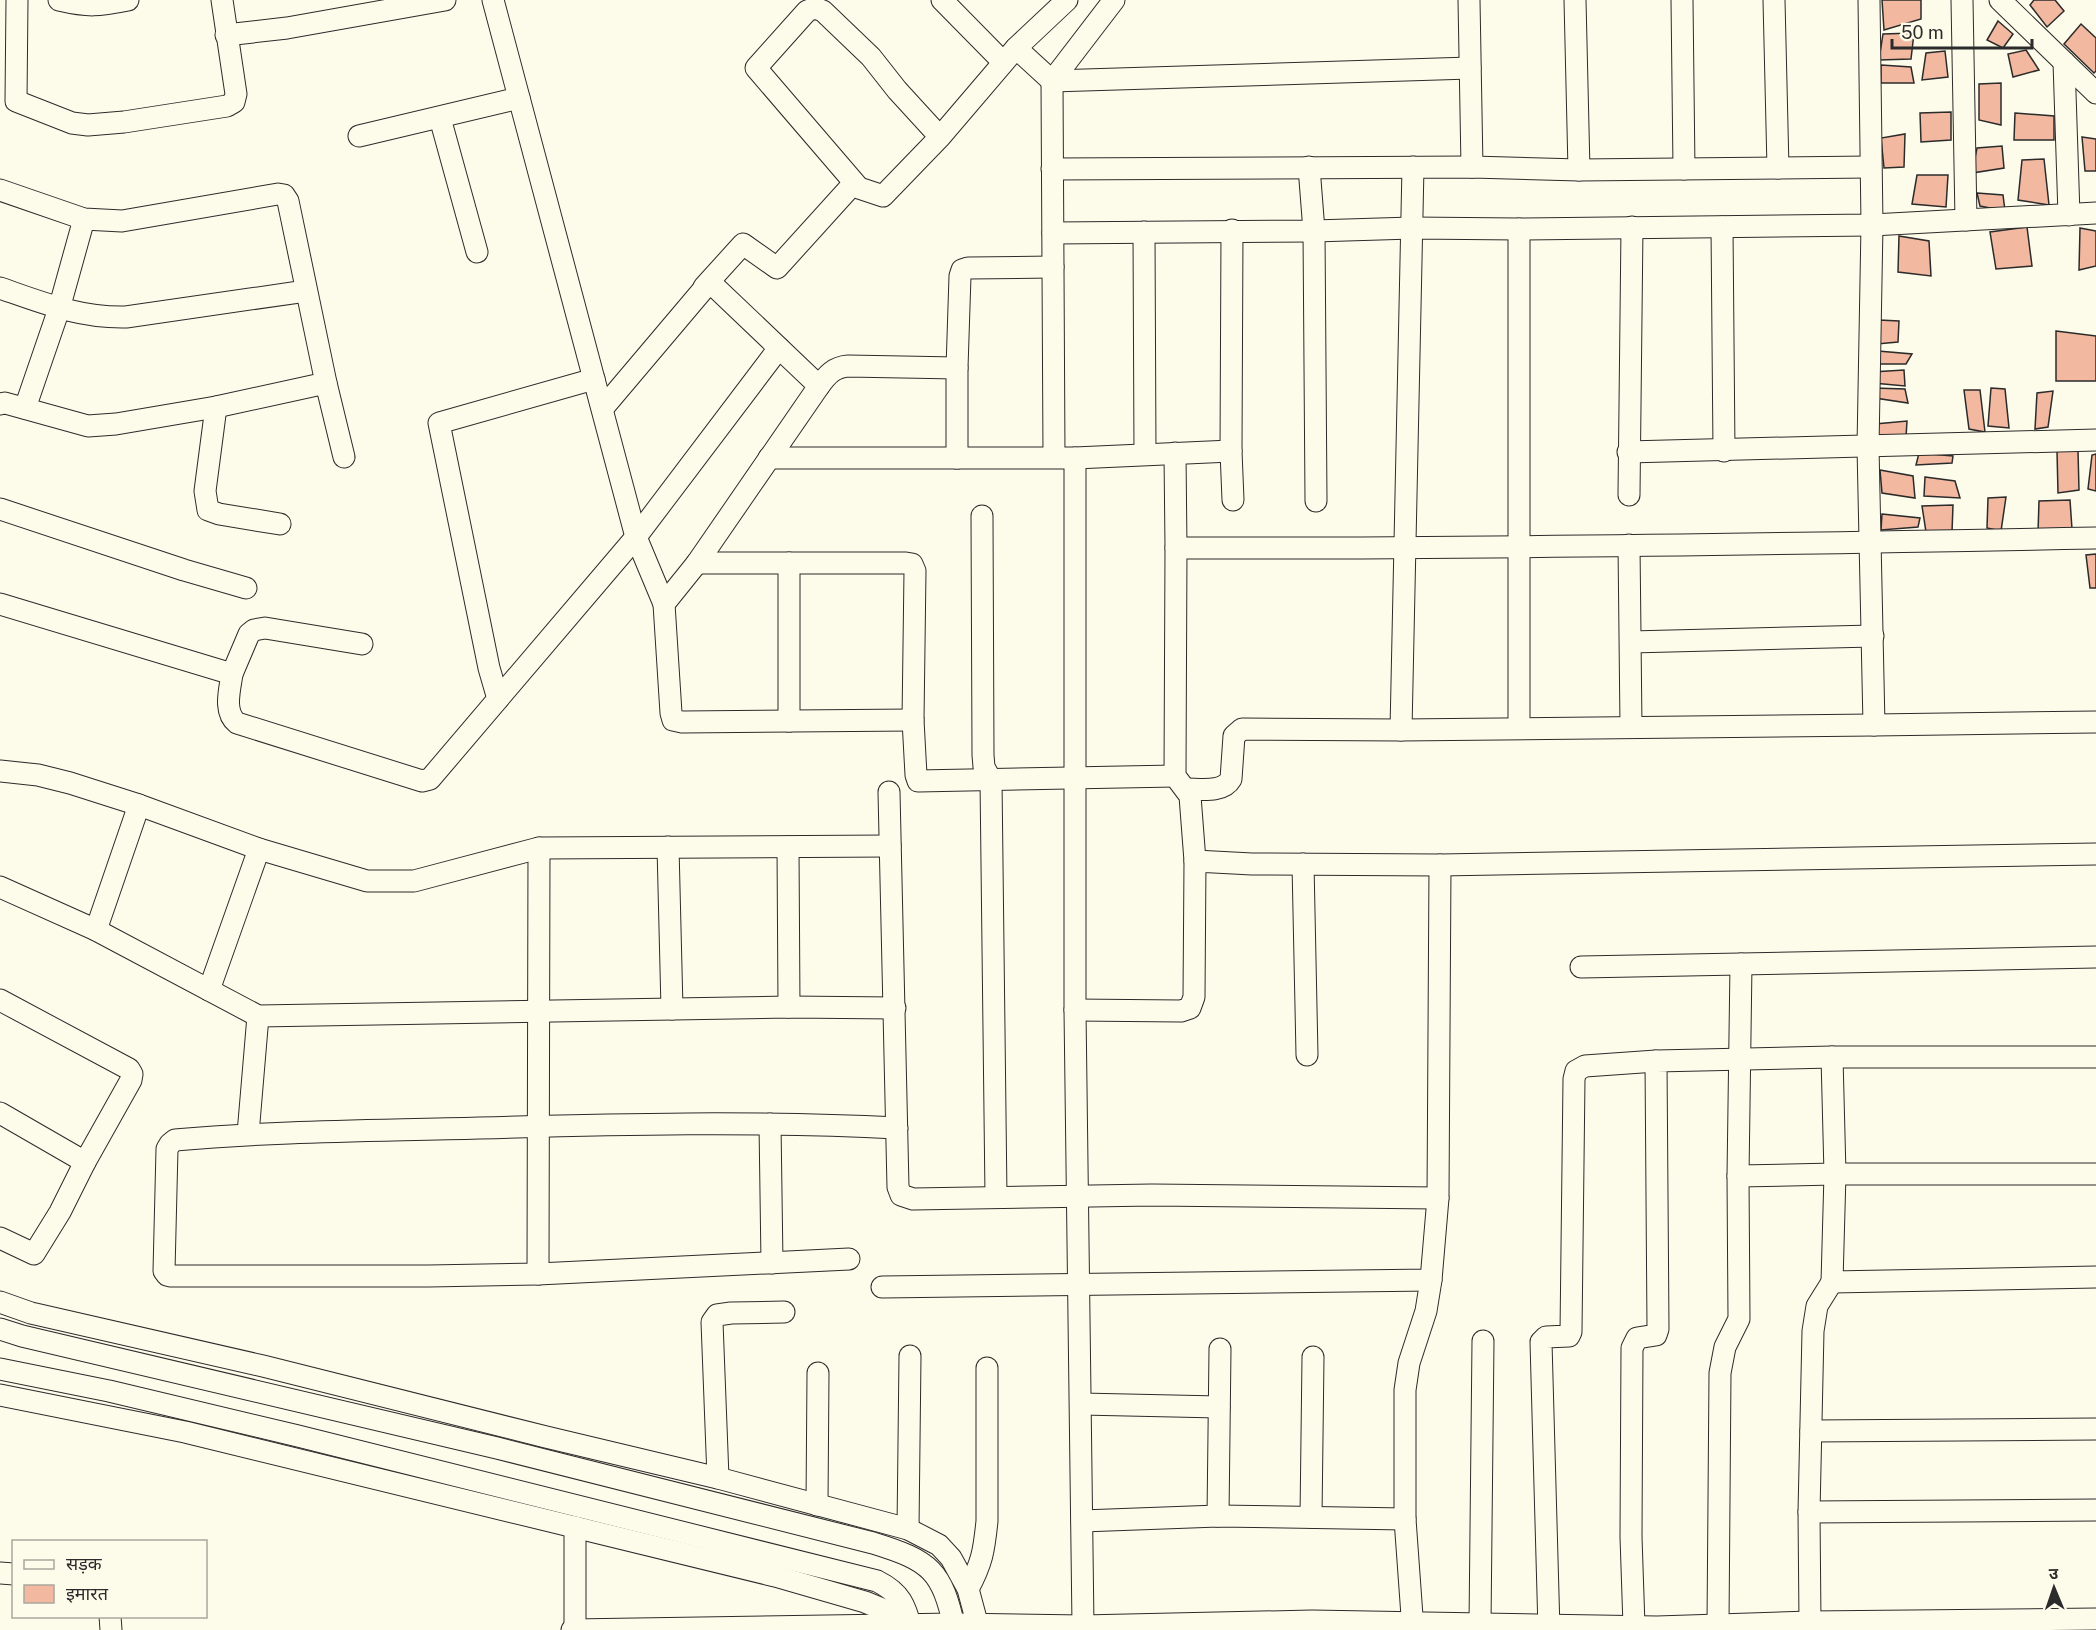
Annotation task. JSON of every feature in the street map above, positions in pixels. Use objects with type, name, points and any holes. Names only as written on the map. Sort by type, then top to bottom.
[{"type":"street","points":[[17,0],[8,98],[72,123],[88,125],[124,122],[227,106],[234,102],[236,93],[222,0]]},
{"type":"street","points":[[59,0],[83,6],[98,6],[128,0]]},
{"type":"street","points":[[226,35],[287,28],[445,0]]},
{"type":"street","points":[[493,0],[636,537],[664,604],[673,720],[682,722],[913,720]]},
{"type":"street","points":[[942,0],[1009,55],[1052,81],[1470,68]]},
{"type":"street","points":[[940,137],[897,90],[871,57],[818,4],[807,11],[756,68],[854,183],[859,188],[883,196],[940,137],[1009,55],[1067,0]]},
{"type":"street","points":[[1083,1626],[1075,1010],[1075,778],[1064,457],[1053,267],[1052,81],[1114,0]]},
{"type":"street","points":[[1469,0],[1472,167]]},
{"type":"street","points":[[1575,0],[1579,170]]},
{"type":"street","points":[[1682,0],[1684,169]]},
{"type":"street","points":[[1774,0],[1778,168]]},
{"type":"street","points":[[1869,0],[1872,225],[1868,447],[1874,725]]},
{"type":"street","points":[[1962,0],[1966,220]]},
{"type":"street","points":[[2000,0],[2096,93]]},
{"type":"street","points":[[2064,62],[2069,215]]},
{"type":"street","points":[[359,136],[519,98]]},
{"type":"street","points":[[440,118],[477,252]]},
{"type":"street","points":[[1309,167],[1314,231],[1316,501]]},
{"type":"street","points":[[1401,730],[1413,167]]},
{"type":"street","points":[[1052,169],[1472,167],[1579,170],[1870,167]]},
{"type":"street","points":[[603,408],[743,244],[777,268],[854,183]]},
{"type":"street","points":[[0,190],[84,219],[122,221],[278,194],[284,195],[288,201],[326,382],[345,457]]},
{"type":"street","points":[[1053,232],[1872,225],[2096,213]]},
{"type":"street","points":[[25,408],[59,309],[84,219]]},
{"type":"street","points":[[1629,495],[1632,227]]},
{"type":"street","points":[[1722,227],[1724,451]]},
{"type":"street","points":[[1519,229],[1520,728]]},
{"type":"street","points":[[1232,230],[1231,451],[1233,500]]},
{"type":"street","points":[[1144,231],[1145,453]]},
{"type":"street","points":[[957,458],[957,368],[962,270],[968,268],[1053,267]]},
{"type":"street","points":[[704,287],[714,286],[819,386]]},
{"type":"street","points":[[0,288],[59,309],[101,318],[126,317],[306,291]]},
{"type":"street","points":[[362,644],[265,628],[254,630],[249,634],[232,674],[229,712],[232,719],[237,723],[422,781],[430,779],[636,537],[778,348]]},
{"type":"street","points":[[664,604],[697,563],[831,371],[839,366],[957,368]]},
{"type":"street","points":[[498,699],[489,668],[439,423],[594,379]]},
{"type":"street","points":[[0,404],[25,408],[88,426],[116,424],[216,407],[326,382]]},
{"type":"street","points":[[216,407],[205,491],[208,510],[219,514],[280,524]]},
{"type":"street","points":[[1628,452],[2096,440]]},
{"type":"street","points":[[769,458],[1064,457],[1231,451]]},
{"type":"street","points":[[1075,1010],[1181,1011],[1190,1008],[1194,997],[1195,861],[1190,796],[1181,783],[1175,453]]},
{"type":"street","points":[[0,509],[184,570],[246,588]]},
{"type":"street","points":[[982,516],[983,755],[984,767],[991,780],[996,1197]]},
{"type":"street","points":[[1176,548],[1405,549],[1519,545],[2096,538]]},
{"type":"street","points":[[1629,545],[1631,727]]},
{"type":"street","points":[[697,563],[906,562],[912,564],[915,571],[913,720],[918,781],[1075,778],[1181,783],[1218,789],[1228,785],[1231,779],[1234,736],[1242,729],[1401,730],[2096,722]]},
{"type":"street","points":[[789,563],[789,721]]},
{"type":"street","points":[[0,604],[232,674]]},
{"type":"street","points":[[1631,642],[1873,636]]},
{"type":"street","points":[[0,771],[70,783],[140,805],[259,849],[367,881],[397,882],[436,877],[539,848],[890,846]]},
{"type":"street","points":[[889,792],[898,1187],[901,1195],[913,1199],[1078,1196],[1438,1198]]},
{"type":"street","points":[[96,930],[140,805]]},
{"type":"street","points":[[668,847],[672,1009]]},
{"type":"street","points":[[788,847],[789,1007]]},
{"type":"street","points":[[538,1274],[539,848]]},
{"type":"street","points":[[209,990],[259,849]]},
{"type":"street","points":[[1195,861],[1440,865],[2096,854]]},
{"type":"street","points":[[1303,864],[1307,1054]]},
{"type":"street","points":[[1413,1626],[1406,1518],[1405,1390],[1409,1363],[1426,1311],[1438,1198],[1440,865]]},
{"type":"street","points":[[0,887],[96,930],[258,1016],[789,1007],[895,1008]]},
{"type":"street","points":[[1581,967],[2096,957]]},
{"type":"street","points":[[1719,1624],[1720,1373],[1725,1347],[1739,1319],[1738,1176],[1741,964]]},
{"type":"street","points":[[0,1000],[129,1070],[132,1074],[131,1080],[60,1212],[34,1254],[0,1238]]},
{"type":"street","points":[[248,1134],[258,1016]]},
{"type":"street","points":[[1810,1622],[1809,1512],[1813,1331],[1817,1306],[1832,1282],[1835,1174],[1832,1057]]},
{"type":"street","points":[[1549,1628],[1541,1342],[1546,1337],[1569,1336],[1571,1332],[1574,1079],[1576,1071],[1585,1066],[1656,1061],[1832,1057],[2096,1057]]},
{"type":"street","points":[[1634,1626],[1631,1538],[1632,1348],[1637,1338],[1656,1335],[1658,1329],[1656,1061]]},
{"type":"street","points":[[0,1113],[85,1162]]},
{"type":"street","points":[[849,1259],[538,1274],[167,1275],[164,1271],[167,1149],[175,1140],[248,1134],[539,1126],[770,1124],[897,1128]]},
{"type":"street","points":[[770,1124],[772,1263]]},
{"type":"street","points":[[1738,1176],[2096,1174]]},
{"type":"street","points":[[1832,1282],[2096,1277]]},
{"type":"street","points":[[882,1287],[1431,1280]]},
{"type":"street","points":[[0,1302],[31,1313],[262,1366],[718,1478],[908,1529],[939,1545],[951,1558],[968,1589],[978,1627]]},
{"type":"street","points":[[718,1478],[712,1322],[717,1316],[731,1313],[784,1312]]},
{"type":"street","points":[[0,1329],[497,1448],[902,1552],[922,1561],[937,1577],[943,1587],[954,1627]]},
{"type":"street","points":[[1480,1624],[1483,1341]]},
{"type":"street","points":[[1218,1516],[1220,1349]]},
{"type":"street","points":[[908,1529],[910,1356]]},
{"type":"street","points":[[1311,1517],[1312,1357]]},
{"type":"street","points":[[968,1589],[980,1566],[985,1546],[987,1368]]},
{"type":"street","points":[[0,1369],[109,1391],[298,1436],[877,1581],[893,1589],[900,1599],[894,1628]]},
{"type":"street","points":[[817,1505],[818,1373]]},
{"type":"street","points":[[0,1395],[185,1432],[775,1576],[882,1609],[894,1628]]},
{"type":"street","points":[[1081,1404],[1219,1407]]},
{"type":"street","points":[[1811,1431],[2096,1430]]},
{"type":"street","points":[[1809,1512],[2096,1510]]},
{"type":"street","points":[[1082,1521],[1218,1516],[1406,1518]]},
{"type":"street","points":[[575,1527],[574,1630],[1480,1624],[1549,1628],[1634,1626],[1657,1628],[1810,1622],[2096,1619]]},
{"type":"building","points":[[1882,0],[1921,0],[1921,19],[1884,30]]},
{"type":"building","points":[[2034,0],[2055,0],[2064,11],[2047,27],[2030,5]]},
{"type":"building","points":[[1998,21],[2013,34],[2003,48],[1987,40]]},
{"type":"building","points":[[2081,24],[2096,38],[2096,71],[2094,73],[2064,44]]},
{"type":"building","points":[[1914,33],[1911,59],[1879,60],[1883,34]]},
{"type":"building","points":[[2026,50],[2039,70],[2013,77],[2008,54]]},
{"type":"building","points":[[1945,51],[1948,77],[1922,80],[1926,53]]},
{"type":"building","points":[[1881,65],[1911,67],[1914,83],[1881,83]]},
{"type":"building","points":[[2001,83],[2001,125],[1979,120],[1979,84]]},
{"type":"building","points":[[1951,112],[1951,140],[1921,142],[1920,113]]},
{"type":"building","points":[[2015,113],[2054,116],[2054,140],[2014,140]]},
{"type":"building","points":[[1905,134],[1904,167],[1884,168],[1881,138]]},
{"type":"building","points":[[2082,137],[2096,139],[2096,171],[2085,171]]},
{"type":"building","points":[[2002,146],[2004,168],[1972,173],[1977,148]]},
{"type":"building","points":[[2044,159],[2049,205],[2018,200],[2022,160]]},
{"type":"building","points":[[1917,175],[1948,175],[1946,207],[1912,204]]},
{"type":"building","points":[[1977,193],[2003,195],[2005,211],[1980,206]]},
{"type":"building","points":[[2027,227],[2032,266],[1996,269],[1990,232]]},
{"type":"building","points":[[2080,228],[2096,231],[2096,266],[2079,270]]},
{"type":"building","points":[[1899,236],[1929,241],[1931,276],[1898,272]]},
{"type":"building","points":[[1879,320],[1899,321],[1898,342],[1877,344]]},
{"type":"building","points":[[2056,331],[2096,336],[2096,381],[2056,381]]},
{"type":"building","points":[[1878,351],[1912,354],[1906,364],[1878,364]]},
{"type":"building","points":[[1904,370],[1905,386],[1873,383],[1872,372]]},
{"type":"building","points":[[1873,388],[1905,389],[1908,403],[1875,398]]},
{"type":"building","points":[[1991,388],[2005,389],[2009,428],[1988,426]]},
{"type":"building","points":[[1964,390],[1980,390],[1985,432],[1969,429]]},
{"type":"building","points":[[2053,391],[2048,427],[2035,429],[2037,393]]},
{"type":"building","points":[[1907,421],[1906,437],[1875,440],[1875,424]]},
{"type":"building","points":[[2057,451],[2078,451],[2079,490],[2058,493]]},
{"type":"building","points":[[1919,453],[1953,456],[1952,463],[1916,465]]},
{"type":"building","points":[[2096,454],[2096,491],[2088,489],[2092,455]]},
{"type":"building","points":[[1880,470],[1913,476],[1915,498],[1882,493]]},
{"type":"building","points":[[1925,477],[1955,481],[1960,498],[1924,496]]},
{"type":"building","points":[[2006,497],[2001,531],[1987,528],[1988,498]]},
{"type":"building","points":[[2070,500],[2072,529],[2038,533],[2039,501]]},
{"type":"building","points":[[1953,505],[1952,532],[1926,532],[1922,506]]},
{"type":"building","points":[[1882,514],[1920,518],[1918,527],[1881,530]]},
{"type":"building","points":[[2096,554],[2096,588],[2090,588],[2086,555]]}]
